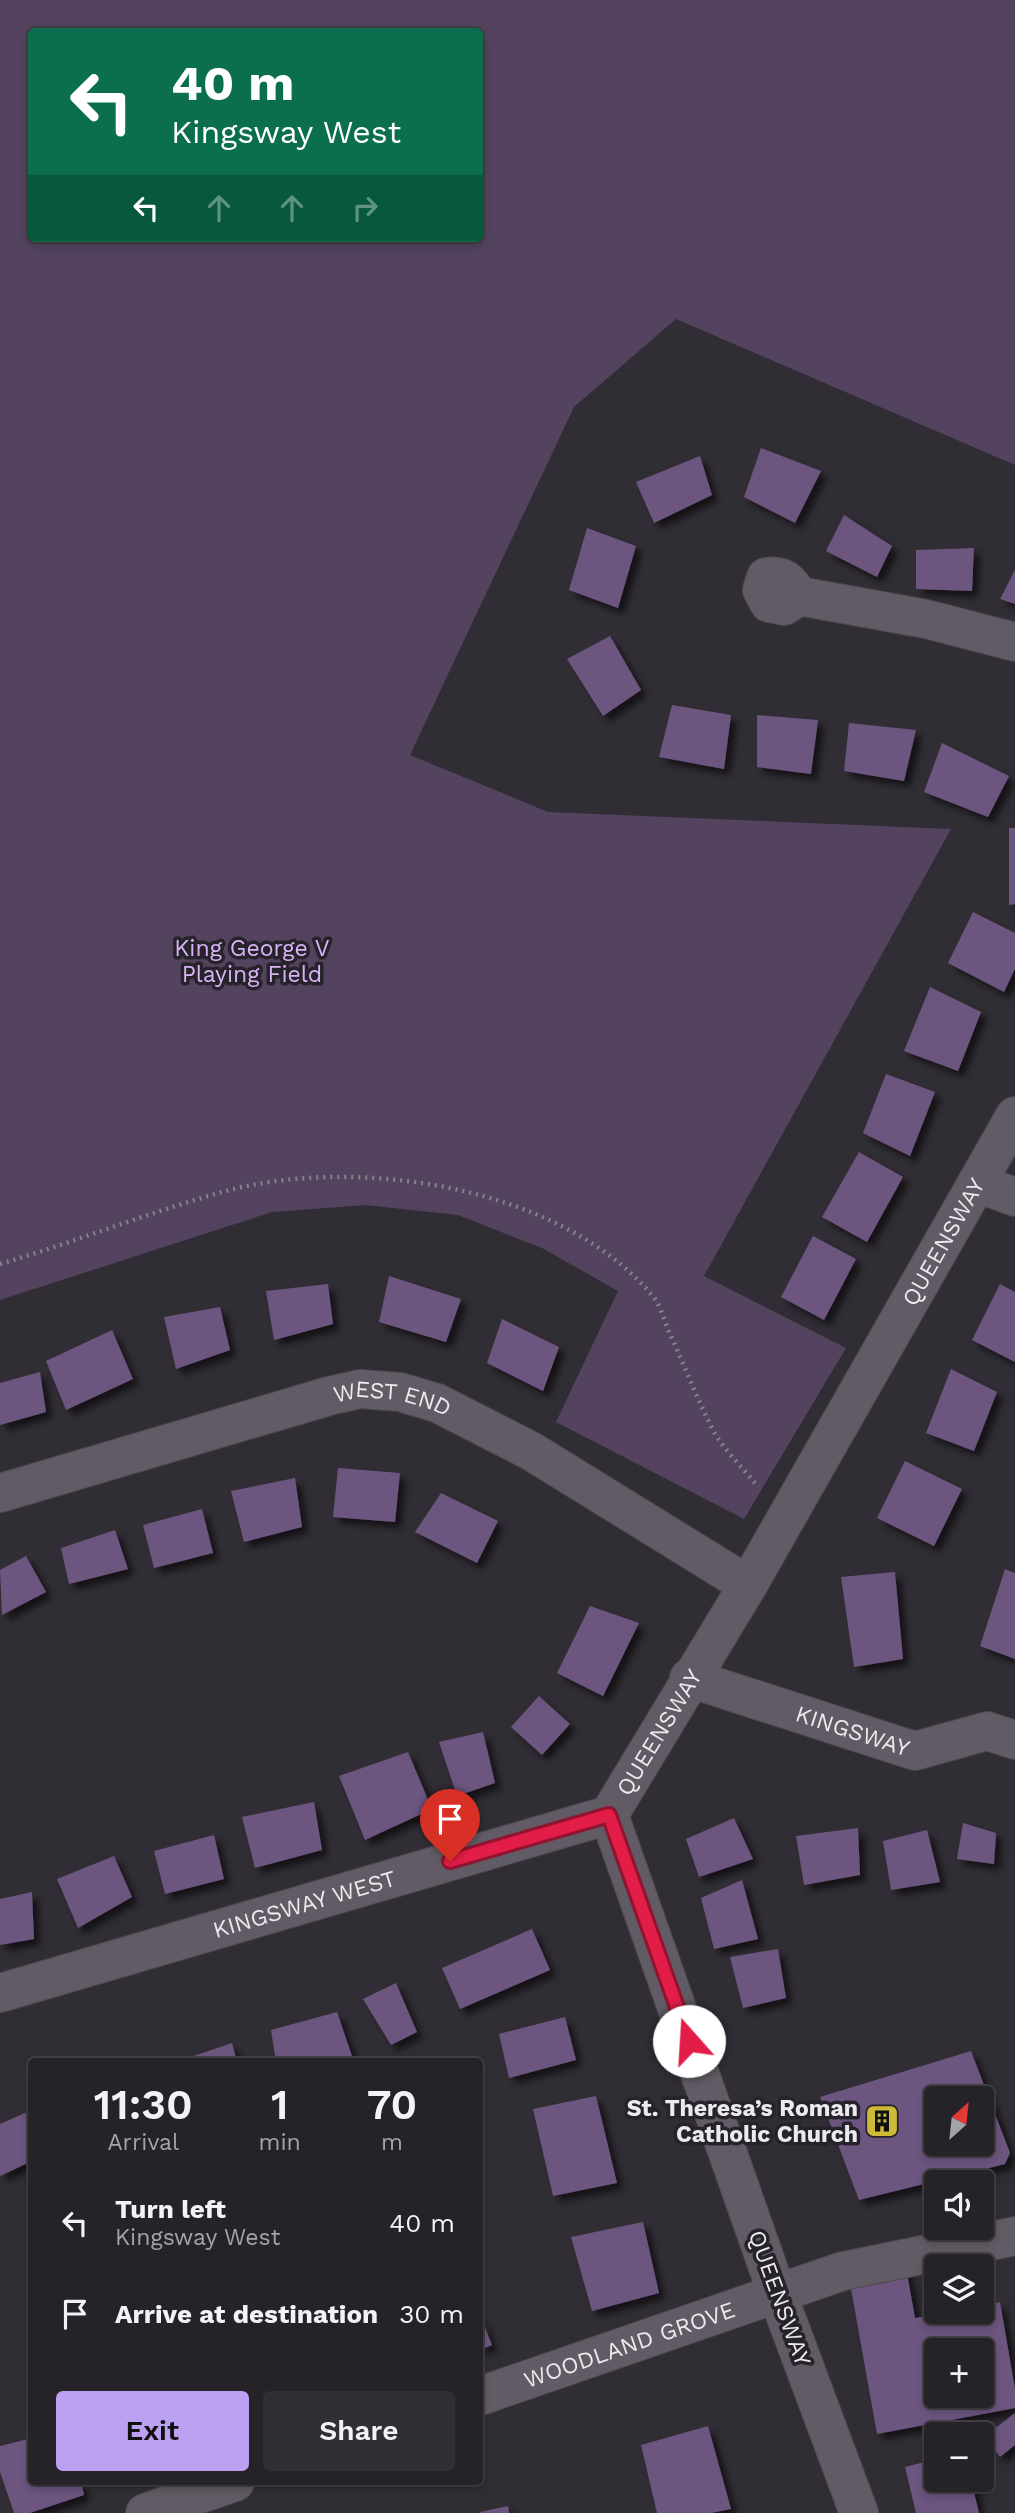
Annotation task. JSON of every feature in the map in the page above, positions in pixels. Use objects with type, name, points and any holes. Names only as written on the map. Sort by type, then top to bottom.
[{"type":"street","points":[[799,596],[926,619],[1015,642]]},
{"type":"street","name":"QUEENSWAY","points":[[859,2513],[777,2292],[609,1815],[689,1678],[748,1585],[1015,1116]]},
{"type":"street","points":[[978,1183],[1015,1198]]},
{"type":"street","name":"WEST END","points":[[0,1493],[328,1396],[360,1389],[400,1392],[437,1403],[531,1451],[748,1585]]},
{"type":"street","name":"KINGSWAY","points":[[689,1678],[915,1751],[987,1731],[1015,1740]]},
{"type":"street","name":"KINGSWAY WEST","points":[[0,1993],[609,1815]]},
{"type":"street","name":"WOODLAND GROVE","points":[[483,2395],[843,2271],[1015,2236]]},
{"type":"street","points":[[145,2513],[226,2485]]},
{"type":"path","points":[[0,1264],[223,1191],[282,1182],[388,1177],[445,1185],[528,1211],[574,1234],[622,1264],[654,1296],[711,1427],[785,1521]]},
{"type":"green space","name":"King George V Playing Field","points":[[0,0],[1015,0],[1015,465],[676,319],[574,407],[410,755],[548,812],[951,829],[704,1276],[846,1348],[744,1519],[556,1422],[618,1291],[542,1248],[458,1215],[365,1205],[272,1212],[0,1300]]},
{"type":"building","points":[[761,448],[821,471],[795,523],[744,497]]},
{"type":"building","points":[[700,456],[712,495],[654,523],[636,482]]},
{"type":"building","points":[[844,515],[892,546],[877,577],[826,551]]},
{"type":"building","points":[[587,528],[636,546],[618,608],[569,590]]},
{"type":"building","points":[[974,548],[972,591],[916,589],[916,550]]},
{"type":"building","points":[[1015,570],[1015,604],[1000,599]]},
{"type":"building","points":[[610,636],[641,690],[603,716],[567,659]]},
{"type":"building","points":[[672,705],[731,715],[724,769],[659,757]]},
{"type":"building","points":[[757,715],[818,720],[811,774],[757,767]]},
{"type":"building","points":[[849,723],[916,730],[904,781],[844,771]]},
{"type":"building","points":[[942,743],[1009,776],[988,817],[924,792]]},
{"type":"building","points":[[1009,828],[1015,828],[1015,904],[1009,905]]},
{"type":"building","points":[[973,912],[1015,933],[1015,969],[1004,992],[948,963]]},
{"type":"building","points":[[930,987],[981,1012],[958,1071],[904,1051]]},
{"type":"building","points":[[886,1074],[935,1092],[910,1156],[863,1133]]},
{"type":"building","points":[[859,1152],[903,1177],[867,1242],[822,1217]]},
{"type":"building","points":[[813,1236],[856,1259],[824,1320],[781,1297]]},
{"type":"building","points":[[389,1276],[461,1299],[446,1342],[379,1322]]},
{"type":"building","points":[[328,1284],[333,1324],[274,1340],[266,1291]]},
{"type":"building","points":[[1000,1284],[1015,1292],[1015,1362],[972,1340]]},
{"type":"building","points":[[220,1307],[230,1350],[176,1369],[164,1317]]},
{"type":"building","points":[[502,1319],[559,1347],[543,1391],[487,1363]]},
{"type":"building","points":[[112,1330],[133,1379],[66,1410],[46,1361]]},
{"type":"building","points":[[951,1369],[997,1392],[974,1451],[926,1433]]},
{"type":"building","points":[[40,1372],[46,1412],[0,1425],[0,1383]]},
{"type":"building","points":[[905,1461],[962,1489],[934,1546],[877,1518]]},
{"type":"building","points":[[338,1468],[400,1473],[395,1522],[333,1517]]},
{"type":"building","points":[[295,1478],[302,1527],[244,1542],[231,1491]]},
{"type":"building","points":[[441,1493],[498,1521],[477,1563],[415,1532]]},
{"type":"building","points":[[202,1509],[213,1553],[154,1568],[143,1525]]},
{"type":"building","points":[[115,1530],[128,1569],[69,1584],[61,1548]]},
{"type":"building","points":[[26,1556],[46,1592],[2,1615],[0,1570]]},
{"type":"building","points":[[1005,1569],[1015,1573],[1015,1659],[980,1646]]},
{"type":"building","points":[[895,1572],[903,1659],[854,1667],[841,1577]]},
{"type":"building","points":[[590,1606],[639,1623],[603,1696],[557,1673]]},
{"type":"building","points":[[539,1696],[570,1724],[542,1755],[511,1727]]},
{"type":"building","points":[[483,1732],[495,1783],[457,1796],[439,1742]]},
{"type":"building","points":[[408,1752],[432,1809],[365,1840],[339,1776]]},
{"type":"building","points":[[314,1802],[322,1850],[255,1868],[242,1817]]},
{"type":"building","points":[[734,1818],[753,1859],[699,1877],[686,1839]]},
{"type":"building","points":[[963,1823],[996,1833],[994,1864],[957,1859]]},
{"type":"building","points":[[858,1828],[860,1875],[804,1885],[796,1836]]},
{"type":"building","points":[[927,1830],[940,1882],[891,1890],[883,1841]]},
{"type":"building","points":[[214,1835],[224,1879],[165,1894],[154,1851]]},
{"type":"building","points":[[114,1856],[132,1897],[78,1928],[57,1879]]},
{"type":"building","points":[[742,1880],[758,1939],[714,1949],[701,1898]]},
{"type":"building","points":[[32,1892],[34,1939],[0,1945],[0,1899]]},
{"type":"building","points":[[532,1929],[550,1970],[460,2009],[442,1968]]},
{"type":"building","points":[[778,1949],[786,1998],[743,2008],[730,1957]]},
{"type":"building","points":[[396,1983],[417,2032],[391,2045],[363,1999]]},
{"type":"building","points":[[337,2012],[353,2058],[275,2058],[271,2030]]},
{"type":"building","points":[[565,2017],[576,2060],[509,2078],[499,2034]]},
{"type":"building","points":[[232,2043],[236,2058],[188,2058]]},
{"type":"building","name":"St. Theresa’s Roman Catholic Church","points":[[971,2051],[984,2086],[924,2086],[924,2156],[994,2156],[994,2111],[1010,2153],[1005,2164],[981,2170],[924,2170],[924,2184],[859,2200],[820,2097]]},
{"type":"building","points":[[596,2096],[617,2183],[553,2196],[533,2109]]},
{"type":"building","points":[[28,2112],[28,2163],[0,2176],[0,2124]]},
{"type":"building","points":[[643,2222],[659,2293],[592,2311],[571,2237]]},
{"type":"building","points":[[905,2262],[915,2318],[924,2316],[924,2324],[994,2324],[994,2303],[1000,2302],[1015,2389],[1015,2408],[941,2422],[924,2422],[924,2425],[877,2434],[848,2272]]},
{"type":"building","points":[[483,2322],[492,2345],[483,2349]]},
{"type":"building","points":[[1015,2413],[1015,2445],[1000,2457],[994,2449],[994,2429]]},
{"type":"building","points":[[708,2426],[731,2509],[711,2513],[657,2513],[641,2445]]},
{"type":"building","points":[[28,2439],[28,2485],[82,2485],[84,2495],[30,2513],[14,2513],[0,2472],[0,2446]]},
{"type":"building","points":[[924,2462],[924,2492],[974,2492],[979,2513],[916,2513],[905,2467]]},
{"type":"building","points":[[508,2506],[509,2513],[480,2513],[480,2512]]},
{"type":"place","name":"St. Theresa’s Roman Catholic Church","points":[[882,2121]]},
{"type":"route","points":[[450,1861],[609,1815],[689,2041]]}]
